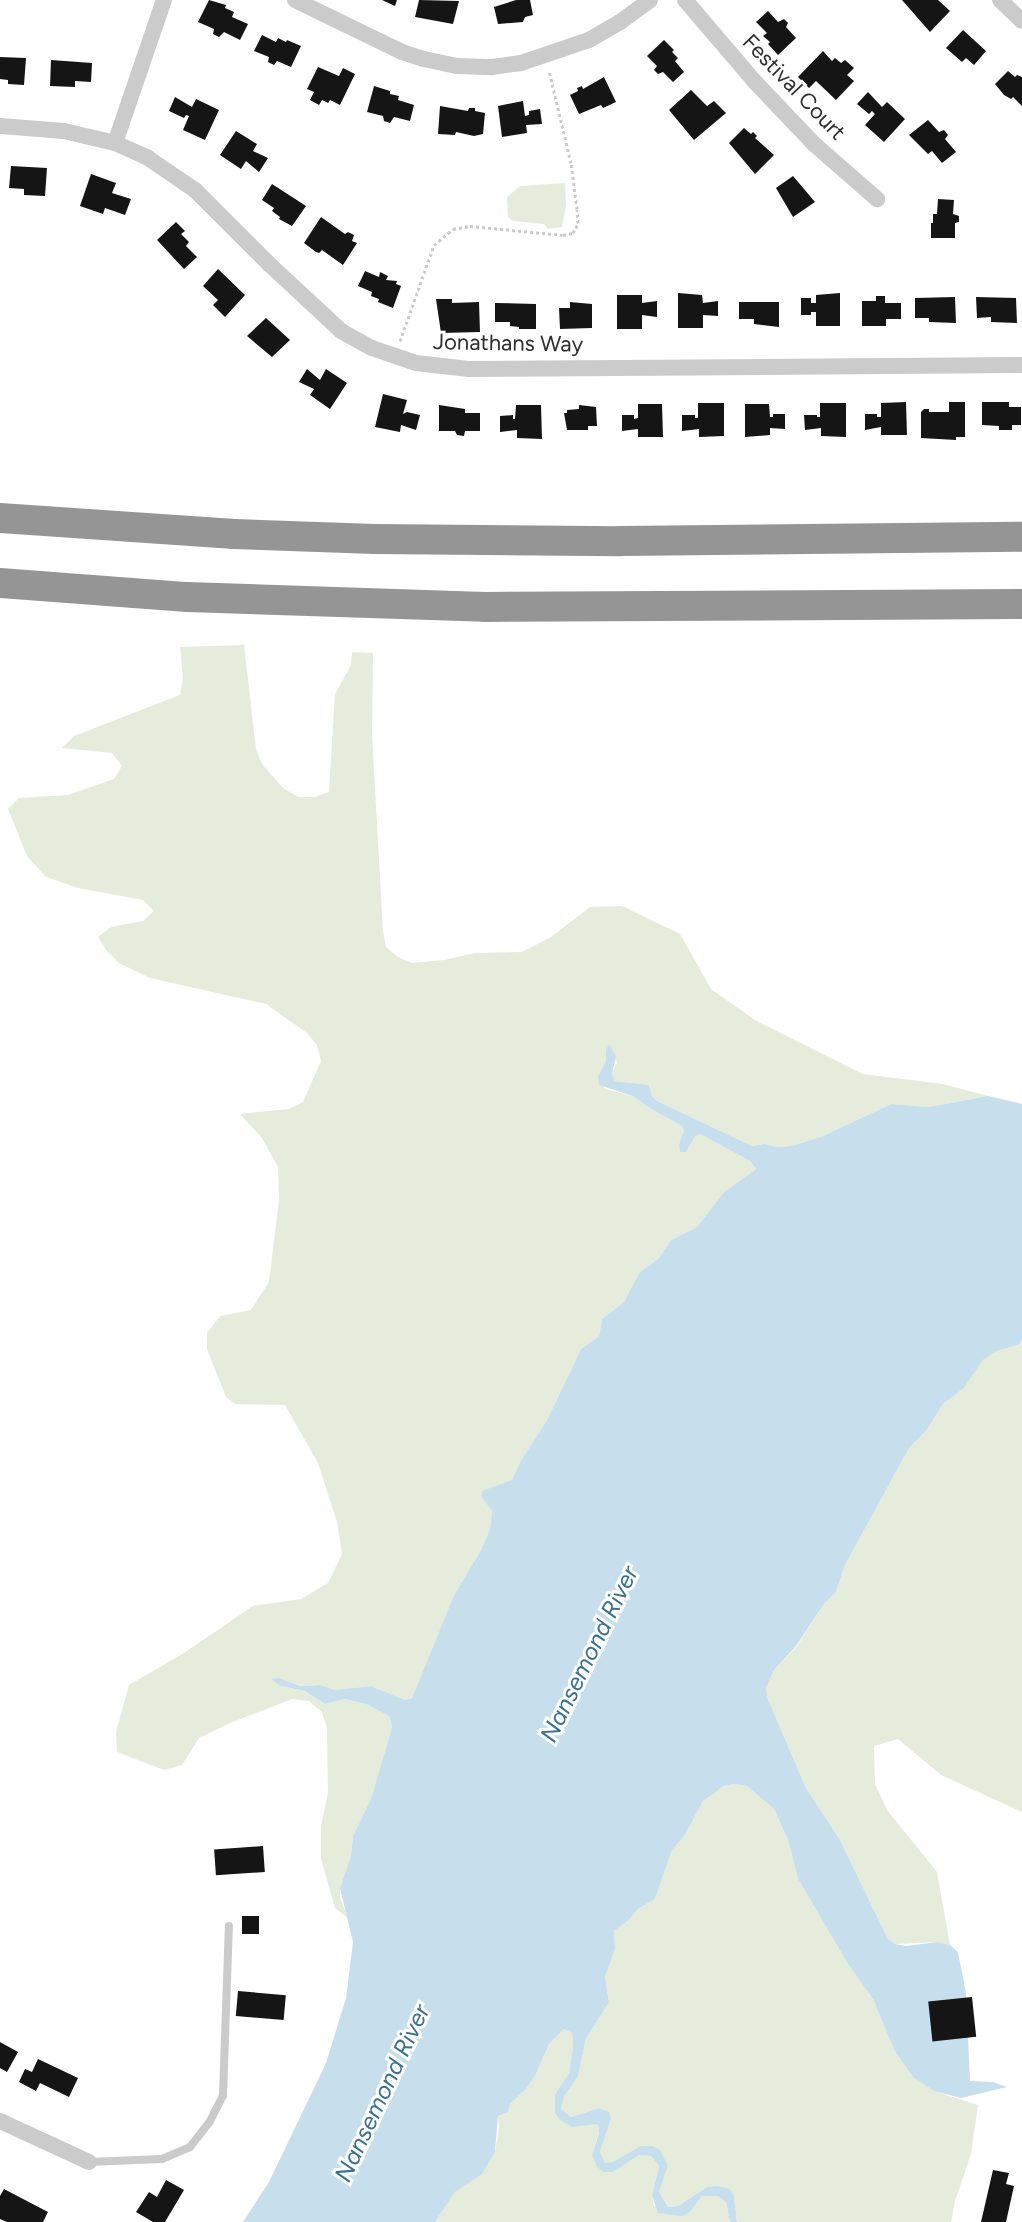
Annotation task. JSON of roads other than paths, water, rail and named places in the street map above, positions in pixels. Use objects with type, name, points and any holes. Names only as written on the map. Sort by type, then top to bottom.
[{"type":"highway","points":[[0,518],[234,534],[375,539],[633,541],[1022,537]]},
{"type":"highway","points":[[0,583],[187,597],[462,607],[1022,604]]},
{"type":"street","points":[[115,143],[164,0]]},
{"type":"street","points":[[294,0],[402,52],[457,66],[492,67],[521,63],[589,40],[651,0]]},
{"type":"street","name":"Festival Court","points":[[685,0],[755,82],[814,144],[877,199]]},
{"type":"street","points":[[1000,0],[1022,21]]},
{"type":"street","name":"Jonathans Way","points":[[0,126],[64,131],[115,143],[148,158],[195,190],[341,331],[395,357],[416,363],[469,369],[1022,365]]},
{"type":"street","points":[[0,2121],[88,2162]]},
{"type":"lane","points":[[88,2162],[162,2159],[190,2147],[209,2123],[223,2095],[229,1926]]},
{"type":"water","name":"Nansemond River","points":[[609,1044],[616,1056],[612,1074],[615,1081],[649,1085],[652,1096],[657,1101],[752,1146],[765,1144],[777,1147],[792,1146],[823,1136],[891,1104],[929,1107],[988,1096],[1022,1104],[1022,1340],[1018,1345],[997,1351],[983,1360],[964,1388],[943,1404],[926,1431],[909,1448],[845,1565],[836,1592],[824,1604],[796,1646],[774,1670],[766,1688],[768,1699],[806,1788],[840,1840],[888,1939],[895,1944],[906,1946],[938,1942],[950,1945],[958,1952],[966,1993],[970,2081],[993,2082],[1007,2087],[961,2098],[934,2091],[914,2078],[895,2052],[873,1999],[848,1964],[798,1879],[788,1840],[774,1809],[747,1786],[734,1784],[724,1786],[703,1801],[685,1835],[672,1850],[655,1899],[638,1909],[629,1920],[614,1931],[615,1949],[605,1977],[609,2002],[586,2039],[578,2076],[564,2096],[561,2109],[571,2117],[599,2108],[609,2112],[611,2119],[600,2152],[605,2163],[613,2162],[641,2146],[652,2146],[660,2150],[668,2166],[659,2192],[668,2207],[678,2206],[707,2187],[717,2186],[730,2189],[734,2196],[737,2222],[730,2222],[726,2202],[718,2196],[702,2196],[690,2212],[682,2216],[658,2213],[652,2196],[659,2166],[651,2156],[639,2155],[613,2172],[604,2172],[597,2167],[592,2155],[599,2133],[598,2124],[572,2127],[560,2120],[555,2113],[555,2094],[569,2073],[573,2046],[572,2033],[564,2029],[549,2044],[536,2074],[526,2089],[511,2103],[508,2112],[498,2116],[495,2152],[482,2174],[455,2192],[435,2222],[243,2222],[269,2182],[326,2063],[346,1998],[353,1942],[340,1888],[351,1855],[353,1836],[371,1799],[392,1727],[389,1716],[366,1704],[345,1699],[325,1704],[304,1691],[281,1686],[271,1679],[279,1678],[300,1686],[320,1685],[335,1690],[371,1686],[405,1700],[412,1698],[454,1595],[481,1550],[490,1529],[492,1511],[482,1498],[482,1491],[512,1480],[520,1462],[547,1420],[581,1349],[599,1336],[602,1319],[624,1302],[639,1273],[659,1258],[671,1240],[697,1227],[724,1192],[756,1169],[750,1161],[700,1134],[695,1136],[686,1152],[680,1152],[679,1144],[684,1130],[682,1126],[633,1096],[599,1085],[598,1076],[606,1061],[606,1050]]}]
